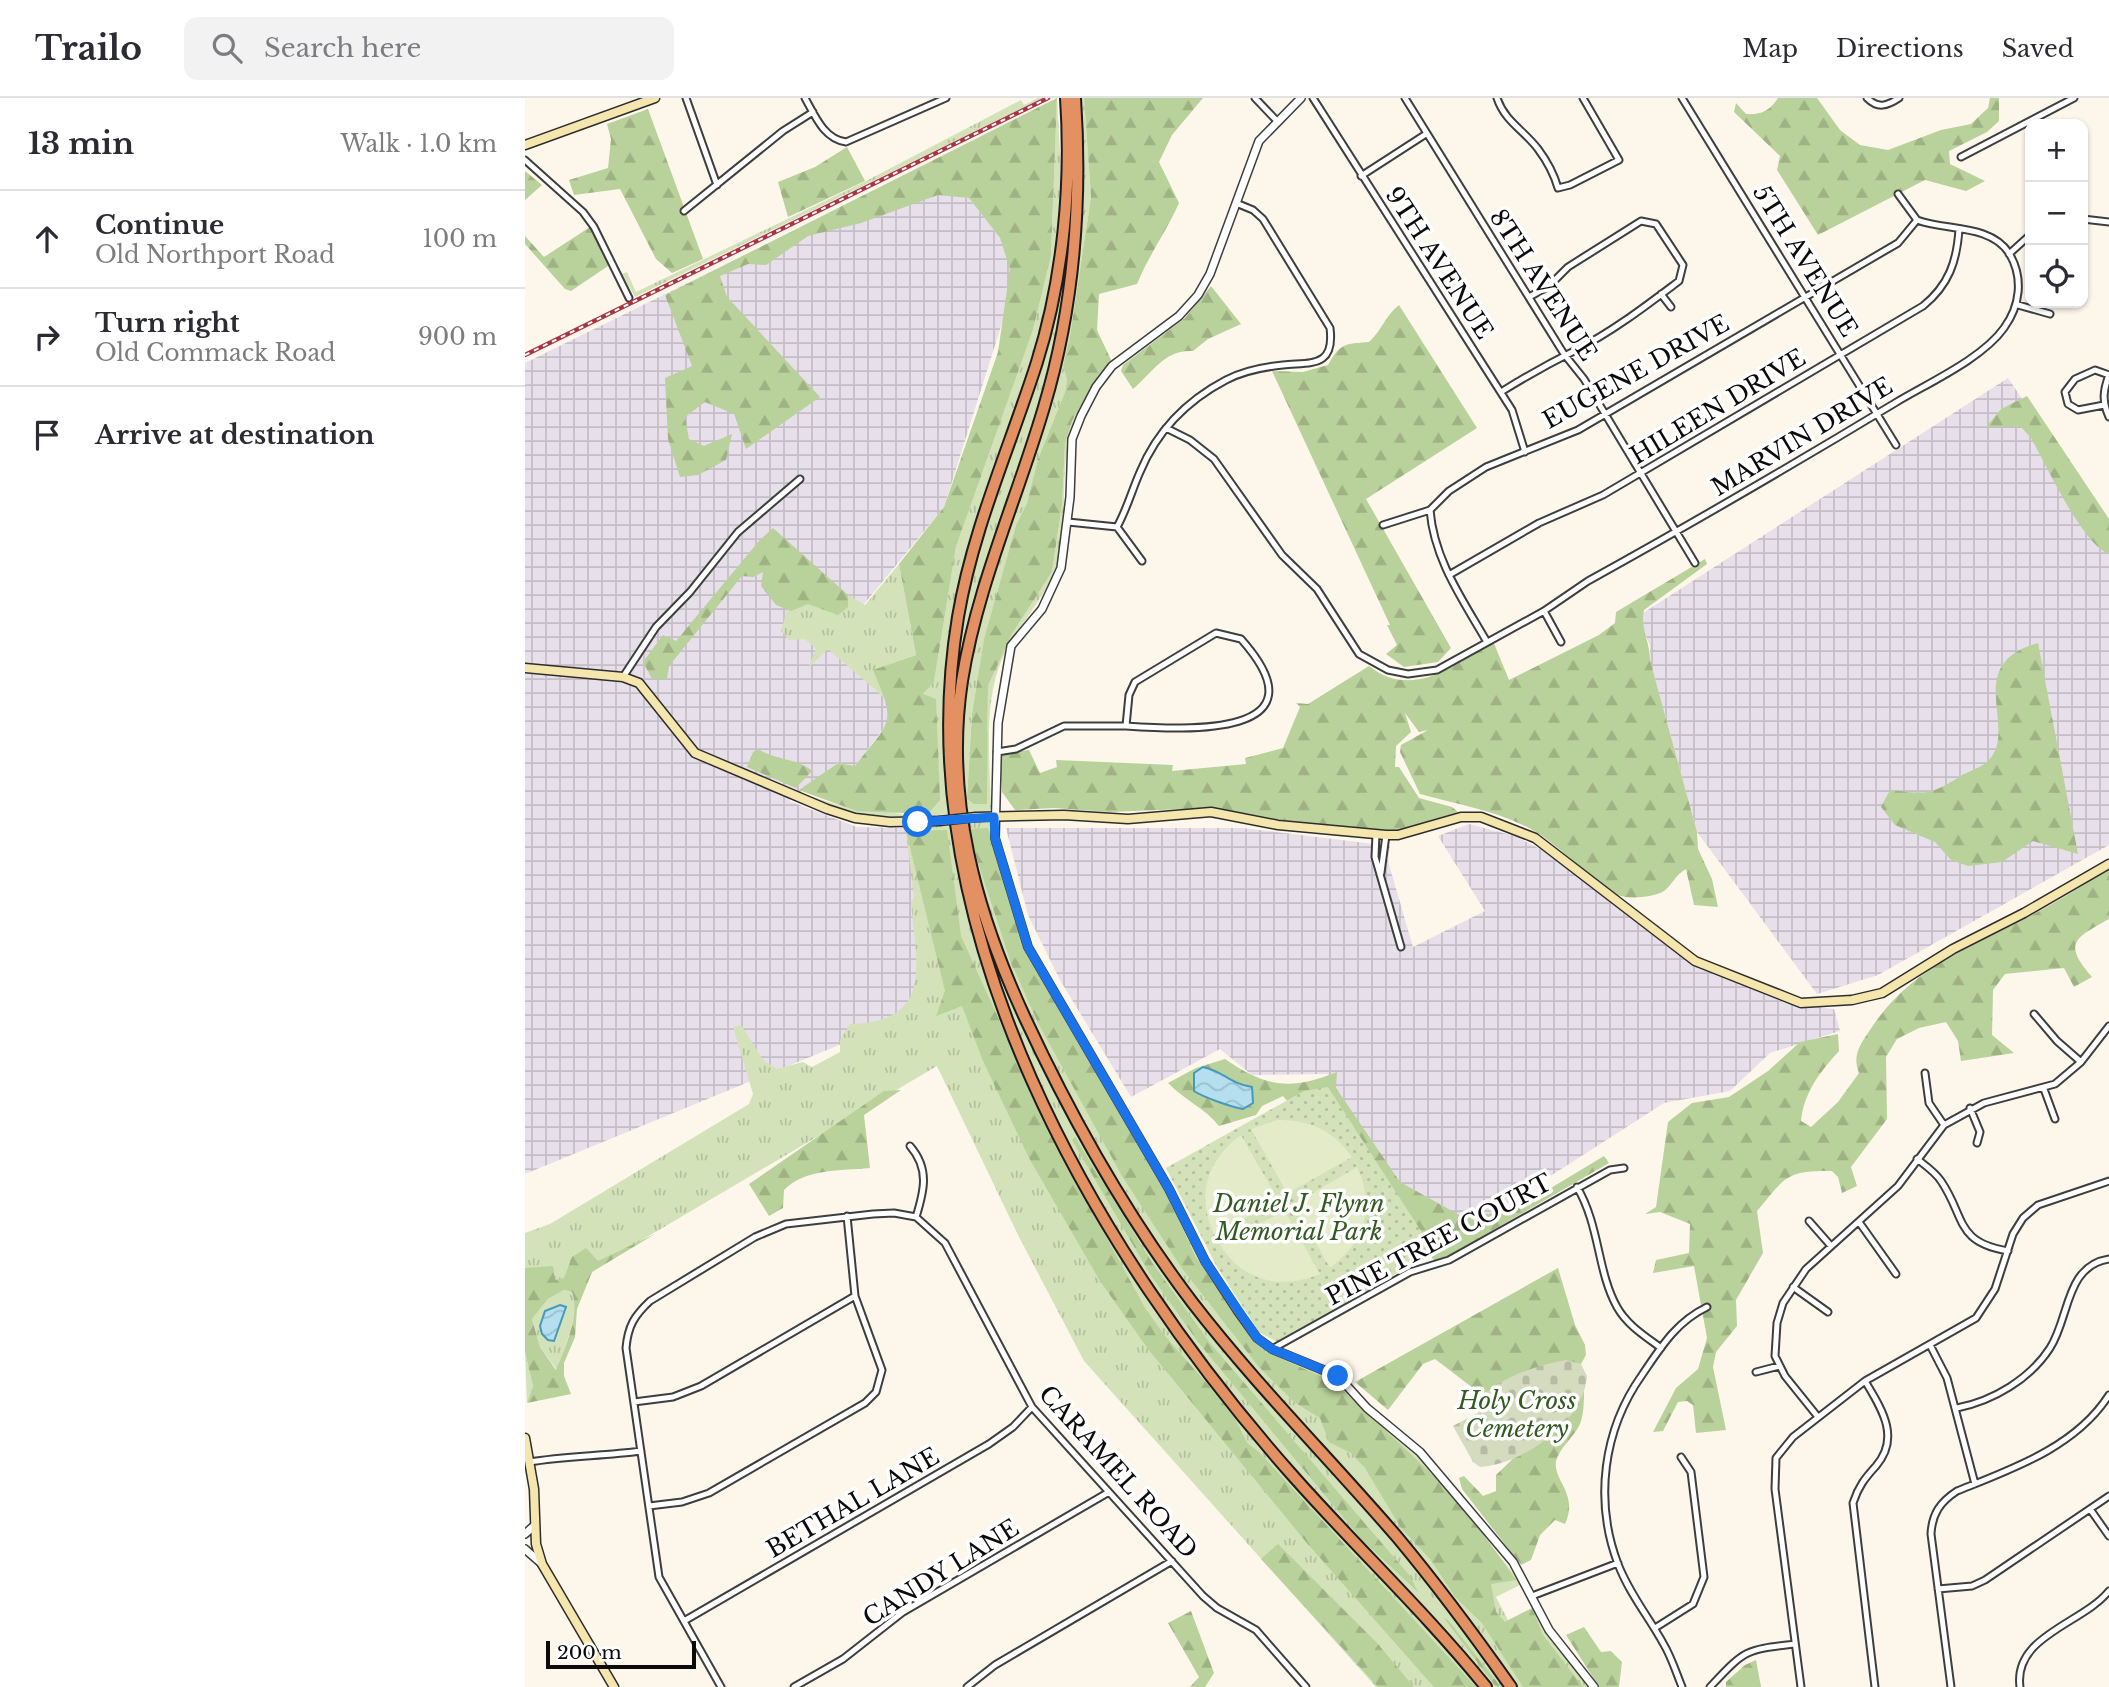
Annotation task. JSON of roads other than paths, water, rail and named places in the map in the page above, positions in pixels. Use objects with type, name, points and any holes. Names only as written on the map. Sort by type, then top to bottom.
[{"type":"highway","points":[[1064,98],[1067,117],[1064,221],[1045,335],[967,570],[950,670],[952,805],[963,877],[978,936],[1018,1045],[1066,1149],[1147,1287],[1226,1394],[1292,1475],[1447,1639],[1486,1687]]},
{"type":"highway","points":[[1075,98],[1079,175],[1069,291],[1058,353],[1028,460],[976,616],[958,720],[959,796],[968,859],[982,914],[994,948],[1047,1065],[1087,1141],[1140,1227],[1199,1311],[1254,1379],[1435,1583],[1511,1687]]},
{"type":"main road","points":[[525,145],[655,98]]},
{"type":"main road","points":[[525,668],[623,677],[639,682],[656,700],[695,753],[855,818],[890,822],[1063,815],[1128,819],[1211,811],[1278,825],[1398,835],[1461,817],[1481,817],[1535,838],[1695,961],[1801,1003],[1852,1000],[1882,993],[1953,949],[2024,913],[2109,864]]},
{"type":"main road","points":[[525,1438],[542,1564],[611,1686]]},
{"type":"street","points":[[686,98],[717,185]]},
{"type":"street","points":[[804,98],[831,137],[846,142],[946,98]]},
{"type":"street","points":[[1255,98],[1277,121]]},
{"type":"street","points":[[1301,98],[1277,121],[1255,149],[1210,274],[1198,295],[1179,316],[1112,366],[1096,387],[1080,416],[1072,439],[1064,559],[1042,609],[1011,646],[998,723],[995,838],[1031,953],[1169,1189],[1205,1261],[1257,1338],[1272,1349],[1338,1376],[1367,1408],[1420,1452],[1500,1546],[1532,1596],[1549,1630],[1594,1687]]},
{"type":"street","name":"9TH AVENUE","points":[[1313,98],[1500,392],[1517,422],[1525,452]]},
{"type":"street","name":"8TH AVENUE","points":[[1405,98],[1564,354],[1605,414],[1695,563]]},
{"type":"street","points":[[1497,98],[1501,110],[1517,130],[1537,147],[1553,172],[1558,188],[1570,186],[1619,160],[1583,98]]},
{"type":"street","name":"5TH AVENUE","points":[[1682,98],[1896,445]]},
{"type":"street","points":[[1867,98],[1873,104],[1881,106],[1899,98]]},
{"type":"street","points":[[1961,157],[2074,98]]},
{"type":"street","points":[[684,211],[783,131],[813,113]]},
{"type":"street","points":[[1361,176],[1426,134]]},
{"type":"street","points":[[525,160],[583,212],[594,227],[629,298]]},
{"type":"street","points":[[1898,194],[1917,220],[1937,228],[1959,229],[1989,236],[2009,254],[2016,274],[2018,305],[2050,314]]},
{"type":"street","points":[[1117,527],[1141,468],[1166,428],[1187,405],[1236,375],[1262,368],[1313,364],[1324,358],[1332,342],[1330,328],[1263,219],[1254,210],[1236,203]]},
{"type":"street","name":"EUGENE DRIVE","points":[[1430,510],[1466,479],[1578,430],[1898,243],[1917,220]]},
{"type":"street","points":[[2088,220],[2109,222]]},
{"type":"street","points":[[1500,392],[1564,354],[1575,351],[1661,294],[1679,281],[1683,265],[1656,224],[1641,221],[1568,267],[1549,286],[1529,298]]},
{"type":"street","name":"HILEEN DRIVE","points":[[1449,575],[1539,523],[1603,495],[1937,295],[1952,267],[1959,229]]},
{"type":"street","points":[[2009,254],[2025,240]]},
{"type":"street","points":[[1661,294],[1671,307]]},
{"type":"street","name":"MARVIN DRIVE","points":[[1166,428],[1190,440],[1222,469],[1282,555],[1317,589],[1359,654],[1388,670],[1408,674],[1437,670],[1544,611],[1588,581],[1677,532],[1977,354],[2004,329],[2018,305]]},
{"type":"street","points":[[2104,405],[2078,410],[2068,404],[2065,392],[2075,379],[2095,370],[2109,375],[2103,391],[2104,405],[2109,417]]},
{"type":"street","points":[[623,677],[656,627],[690,592],[738,532],[800,479]]},
{"type":"street","points":[[1383,525],[1430,510],[1434,545],[1487,642]]},
{"type":"street","points":[[1067,522],[1117,527],[1142,561]]},
{"type":"street","points":[[1544,611],[1561,642]]},
{"type":"street","points":[[997,751],[1016,749],[1064,726],[1171,729],[1242,722],[1262,709],[1267,700],[1268,683],[1260,663],[1241,639],[1216,634],[1200,640],[1135,682],[1129,695],[1126,726]]},
{"type":"street","points":[[1376,834],[1375,857],[1402,947]]},
{"type":"street","points":[[1380,876],[1386,835]]},
{"type":"street","points":[[2034,1013],[2057,1041],[2081,1062]]},
{"type":"street","points":[[1818,1417],[1779,1366],[1775,1356],[1777,1323],[1783,1303],[1805,1269],[1898,1186],[1944,1125],[1970,1108],[2044,1089],[2065,1077],[2081,1062],[2109,1026]]},
{"type":"street","points":[[1924,1073],[1929,1102],[1944,1125]]},
{"type":"street","points":[[2044,1089],[2056,1119]]},
{"type":"street","points":[[1970,1108],[1980,1132],[1977,1143]]},
{"type":"street","points":[[721,1687],[659,1577],[626,1348],[628,1329],[635,1315],[650,1301],[769,1230],[800,1221],[847,1216],[894,1213],[916,1217],[925,1180],[923,1165],[910,1146]]},
{"type":"street","points":[[1917,1159],[1941,1181],[1971,1237],[1989,1248],[2008,1251]]},
{"type":"street","name":"PINE TREE COURT","points":[[1272,1349],[1410,1272],[1450,1260],[1577,1187],[1610,1170],[1624,1168]]},
{"type":"street","points":[[1801,1687],[1774,1474],[1776,1458],[1785,1445],[1865,1381],[1976,1318],[1995,1289],[2013,1234],[2023,1218],[2038,1205],[2109,1181]]},
{"type":"street","points":[[1577,1187],[1590,1210],[1617,1308],[1627,1322],[1661,1348]]},
{"type":"street","points":[[649,1506],[690,1500],[709,1493],[865,1403],[876,1392],[882,1370],[880,1356],[861,1318],[855,1296],[847,1216]]},
{"type":"street","name":"CARAMEL ROAD","points":[[916,1217],[946,1243],[1032,1407],[1215,1606],[1256,1630],[1306,1687]]},
{"type":"street","points":[[1809,1221],[1831,1246]]},
{"type":"street","points":[[1859,1222],[1896,1274]]},
{"type":"street","points":[[1957,1408],[1993,1397],[2039,1363],[2051,1347],[2078,1277],[2087,1266],[2109,1259]]},
{"type":"street","points":[[1793,1287],[1828,1312]]},
{"type":"street","points":[[634,1402],[673,1397],[701,1385],[855,1296]]},
{"type":"street","points":[[1682,1687],[1655,1628],[1637,1602],[1618,1563],[1605,1509],[1605,1465],[1619,1415],[1661,1348],[1675,1327],[1707,1307]]},
{"type":"street","points":[[1930,1345],[1947,1378],[1957,1408],[1975,1484]]},
{"type":"street","points":[[1756,1372],[1779,1366]]},
{"type":"street","points":[[1865,1381],[1888,1426],[1884,1455],[1857,1488],[1853,1503],[1875,1687]]},
{"type":"street","points":[[1951,1687],[1931,1534],[1932,1518],[1948,1497],[2033,1459],[2083,1425],[2109,1395]]},
{"type":"street","name":"BETHAL LANE","points":[[684,1621],[989,1444],[1013,1427],[1032,1407]]},
{"type":"street","points":[[529,1462],[578,1454],[599,1457],[641,1451]]},
{"type":"street","points":[[1655,1628],[1693,1604],[1704,1577],[1691,1472],[1681,1457]]},
{"type":"street","name":"CANDY LANE","points":[[794,1687],[843,1659],[903,1612],[1109,1492]]},
{"type":"street","points":[[1938,1589],[1972,1586],[1985,1580],[2109,1496]]},
{"type":"street","points":[[2090,1509],[2109,1536]]},
{"type":"street","points":[[525,1534],[535,1525]]},
{"type":"street","points":[[525,1549],[542,1564]]},
{"type":"street","points":[[967,1687],[995,1665],[1172,1561]]},
{"type":"street","points":[[1532,1596],[1618,1563]]},
{"type":"street","points":[[2020,1687],[2021,1662],[2028,1652],[2093,1607],[2109,1591]]},
{"type":"street","points":[[1710,1687],[1740,1655],[1753,1649],[1795,1644]]},
{"type":"water","points":[[1203,1067],[1252,1087],[1253,1103],[1243,1109],[1217,1102],[1194,1091],[1194,1073]]},
{"type":"water","points":[[560,1305],[566,1307],[554,1341],[548,1340],[542,1334],[540,1326],[545,1311]]},
{"type":"railway","points":[[525,355],[1048,98]]},
{"type":"park label","name":"Daniel J. Flynn Memorial Park","points":[[1299,1218]]},
{"type":"park label","name":"Holy Cross Cemetery","points":[[1517,1415]]}]
